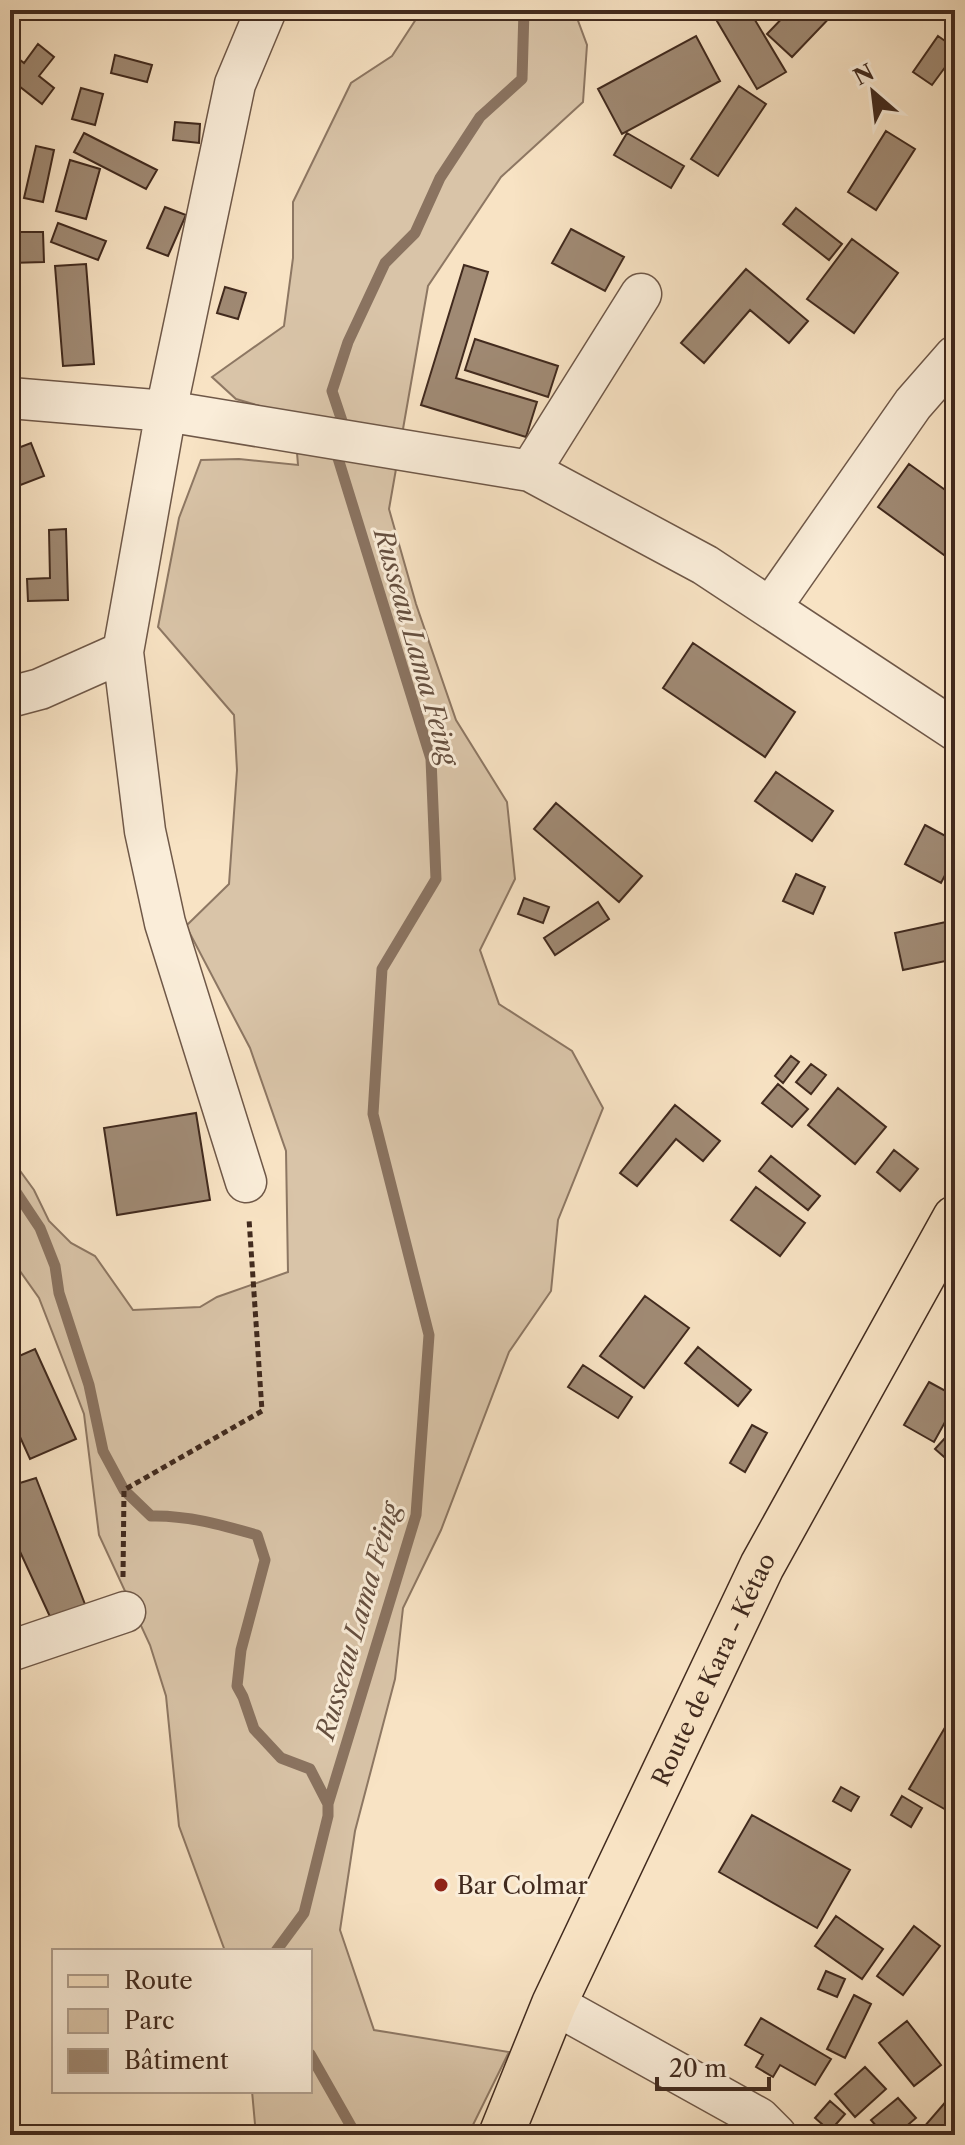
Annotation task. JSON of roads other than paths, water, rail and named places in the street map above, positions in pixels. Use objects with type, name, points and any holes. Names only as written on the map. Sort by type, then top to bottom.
[{"type":"main road","name":"Route de Kara - Kétao","points":[[501,2135],[554,2004],[762,1566],[955,1218]]},
{"type":"street","points":[[246,1182],[165,923],[145,831],[123,652],[166,411],[235,84],[266,10]]},
{"type":"street","points":[[530,471],[641,294]]},
{"type":"street","points":[[771,607],[913,404],[955,356]]},
{"type":"street","points":[[10,398],[166,411],[530,471],[705,565],[955,730]]},
{"type":"street","points":[[10,697],[40,689],[123,652]]},
{"type":"street","points":[[10,1651],[125,1612]]},
{"type":"street","points":[[554,2004],[759,2118],[776,2135]]},
{"type":"waterway","name":"Russeau Lama Feing","points":[[277,1949],[304,1913],[328,1816],[328,1804],[416,1515],[429,1335],[373,1114],[382,969],[436,879],[431,759],[337,455],[342,421],[332,391],[348,342],[385,263],[415,233],[440,178],[480,117],[522,79],[524,10]]},
{"type":"waterway","name":"Russeau Lama Feing","points":[[10,1183],[40,1228],[55,1266],[59,1293],[89,1385],[103,1451],[124,1490],[151,1516],[191,1519],[257,1535],[265,1560],[241,1650],[237,1686],[254,1729],[281,1758],[310,1769],[328,1804]]},
{"type":"waterway","points":[[312,2058],[356,2135]]},
{"type":"place","name":"Bar Colmar","points":[[441,1885]]}]
